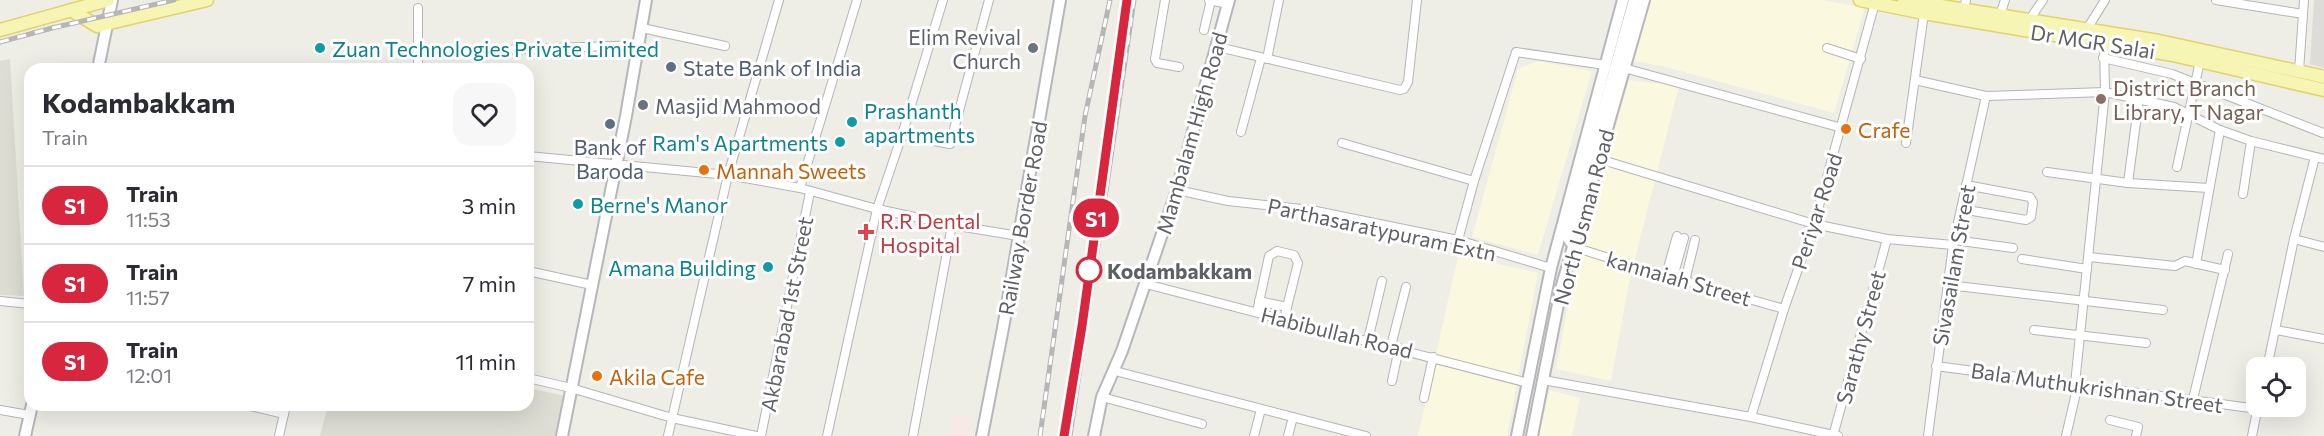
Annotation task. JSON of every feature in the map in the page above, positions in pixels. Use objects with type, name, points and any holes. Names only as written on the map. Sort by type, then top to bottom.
[{"type":"main road","points":[[0,30],[110,0],[108,23],[99,63]]},
{"type":"main road","points":[[71,10],[97,26],[207,0]]},
{"type":"main road","points":[[562,436],[616,166],[646,0]]},
{"type":"main road","name":"Railway Border Road","points":[[982,436],[1060,0]]},
{"type":"main road","name":"North Usman Road","points":[[1532,436],[1561,289],[1567,242],[1605,65],[1623,0]]},
{"type":"main road","points":[[1567,242],[1634,0]]},
{"type":"main road","name":"North Usman Road","points":[[1517,436],[1551,268],[1567,242],[1599,159],[1644,0]]},
{"type":"main road","name":"Dr MGR Salai","points":[[1860,0],[1924,13],[2105,37],[2159,41],[2324,77]]},
{"type":"main road","name":"Dr MGR Salai","points":[[1904,0],[1965,5],[2000,15],[2087,29],[2105,37],[2324,90]]},
{"type":"main road","name":"Mambalam High Road","points":[[1094,436],[1102,397],[1115,371],[1177,190],[1218,46],[1225,2]]},
{"type":"main road","points":[[989,436],[992,389]]},
{"type":"main road","points":[[25,436],[31,411]]},
{"type":"street","points":[[668,436],[729,175],[779,0]]},
{"type":"street","points":[[800,188],[857,0]]},
{"type":"street","points":[[827,436],[877,209],[943,0]]},
{"type":"street","points":[[902,135],[950,144],[989,0]]},
{"type":"street","points":[[1165,0],[1155,59],[1157,63],[1179,67]]},
{"type":"street","points":[[1204,30],[1210,0],[1225,2]]},
{"type":"street","points":[[1240,132],[1264,58],[1279,0]]},
{"type":"street","points":[[1218,46],[1396,89],[1404,89],[1408,82],[1417,0]]},
{"type":"street","points":[[2000,15],[2005,0]]},
{"type":"street","points":[[2029,20],[2043,0]]},
{"type":"street","points":[[2087,29],[2105,0]]},
{"type":"street","points":[[2216,0],[2302,14]]},
{"type":"street","points":[[2299,71],[2304,0]]},
{"type":"street","name":"Periyar Road","points":[[1751,417],[1784,309],[1814,224],[1875,3]]},
{"type":"street","points":[[418,8],[418,63]]},
{"type":"street","points":[[1906,143],[1924,13]]},
{"type":"street","points":[[642,28],[725,46]]},
{"type":"street","points":[[2074,384],[2105,92],[2103,58],[2105,37]]},
{"type":"street","points":[[418,53],[639,45]]},
{"type":"street","points":[[1827,48],[1860,59]]},
{"type":"street","points":[[1458,240],[1474,181],[1516,52],[1605,65]]},
{"type":"street","points":[[2103,58],[2172,74],[2323,133]]},
{"type":"street","points":[[2177,167],[2200,61]]},
{"type":"street","points":[[1624,68],[1842,128]]},
{"type":"street","points":[[1915,80],[1986,96],[2105,92],[2174,107],[2220,130],[2251,141],[2320,158],[2294,239],[2270,357]]},
{"type":"street","name":"Sivasailam Street","points":[[1928,436],[1935,366],[1953,242],[1986,96]]},
{"type":"street","points":[[2128,183],[2139,99]]},
{"type":"street","points":[[2196,264],[2220,130]]},
{"type":"street","points":[[2243,194],[2251,141]]},
{"type":"street","points":[[1342,143],[1474,181]]},
{"type":"street","points":[[534,157],[729,175],[800,188],[877,209],[952,225],[1019,236]]},
{"type":"street","points":[[1599,159],[1814,224],[1887,239],[2013,248]]},
{"type":"street","points":[[2047,172],[2096,180],[2208,188]]},
{"type":"street","points":[[1961,209],[2026,220],[2031,217],[2033,202],[2030,197],[1966,185]]},
{"type":"street","name":"Parthasaratypuram Extn","points":[[1177,190],[1228,201],[1311,210],[1458,240],[1551,268]]},
{"type":"street","name":"Akbarabad 1st Street","points":[[761,436],[810,192]]},
{"type":"street","points":[[913,436],[952,225]]},
{"type":"street","points":[[1669,276],[1680,237]]},
{"type":"street","name":"Sarathy Street","points":[[1834,436],[1887,239]]},
{"type":"street","points":[[2294,239],[2324,247]]},
{"type":"street","points":[[1685,281],[1695,240]]},
{"type":"street","name":"kannaiah Street","points":[[1567,242],[1685,281],[1784,309]]},
{"type":"street","points":[[1257,312],[1269,256],[1276,251],[1294,255],[1298,263],[1284,319]]},
{"type":"street","points":[[2193,399],[2228,254]]},
{"type":"street","points":[[2089,257],[2175,266],[2184,261],[2225,270]]},
{"type":"street","points":[[2022,259],[2087,269]]},
{"type":"street","points":[[534,272],[592,285]]},
{"type":"street","points":[[1368,340],[1382,281]]},
{"type":"street","name":"Habibullah Road","points":[[1146,284],[1528,383]]},
{"type":"street","points":[[1947,285],[2163,310]]},
{"type":"street","points":[[1392,381],[1395,347],[1406,287]]},
{"type":"street","points":[[0,301],[24,303]]},
{"type":"street","points":[[1259,301],[1287,307]]},
{"type":"street","points":[[2034,330],[2146,343]]},
{"type":"street","points":[[2276,330],[2324,339]]},
{"type":"street","points":[[1424,398],[1433,357]]},
{"type":"street","name":"Bala Muthukrishnan Street","points":[[1935,366],[2246,406]]},
{"type":"street","points":[[1115,371],[1366,436]]},
{"type":"street","points":[[534,379],[672,418],[756,436]]},
{"type":"street","points":[[1543,380],[1751,417],[1834,436]]},
{"type":"street","points":[[2067,436],[2076,393]]},
{"type":"street","points":[[1102,397],[1202,424]]},
{"type":"street","points":[[1254,436],[1261,409]]},
{"type":"street","points":[[0,410],[24,410]]},
{"type":"street","points":[[279,436],[285,411]]},
{"type":"street","points":[[1288,436],[1293,417]]},
{"type":"street","points":[[2252,436],[2256,417]]},
{"type":"street","points":[[2109,420],[2138,427],[2136,436]]},
{"type":"shaded area","points":[[1650,0],[1822,0],[1865,8],[1834,113],[1662,66],[1632,61]]},
{"type":"shaded area","points":[[2314,0],[2324,0],[2324,68],[2310,64]]},
{"type":"shaded area","points":[[10,59],[24,296],[0,295],[0,61]]},
{"type":"shaded area","points":[[1538,61],[1592,71],[1538,255],[1472,237],[1518,69]]},
{"type":"shaded area","points":[[1629,80],[1679,86],[1629,283],[1611,381],[1556,369],[1575,268]]},
{"type":"shaded area","points":[[1458,255],[1538,273],[1507,436],[1418,436]]},
{"type":"shaded area","points":[[534,389],[565,396],[555,436],[320,436],[326,411],[534,411]]},
{"type":"shaded area","points":[[1549,390],[1580,398],[1572,436],[1539,436]]},
{"type":"shaded area","points":[[953,415],[972,418],[969,436],[950,436]]},
{"type":"railway","points":[[0,42],[174,0]]},
{"type":"railway","points":[[1040,436],[1085,116],[1110,0]]},
{"type":"railway","points":[[1070,436],[1134,0]]},
{"type":"train","name":"S1","points":[[1064,436],[1082,326],[1127,0]]},
{"type":"place","name":"Zuan Technologies Private Limited","points":[[320,48]]},
{"type":"place","name":"Elim Revival Church","points":[[1033,48]]},
{"type":"place","name":"State Bank of India","points":[[671,67]]},
{"type":"place","name":"District Branch Library, T Nagar","points":[[2101,99]]},
{"type":"place","name":"Masjid Mahmood","points":[[643,105]]},
{"type":"place","name":"Prashanth apartments","points":[[852,122]]},
{"type":"place","name":"Bank of Baroda","points":[[610,124]]},
{"type":"place","name":"Crafe","points":[[1846,129]]},
{"type":"place","name":"Ram's Apartments","points":[[840,142]]},
{"type":"place","name":"Mannah Sweets","points":[[704,170]]},
{"type":"place","name":"Berne's Manor","points":[[578,204]]},
{"type":"place","name":"R.R Dental Hospital","points":[[866,232]]},
{"type":"place","name":"Amana Building","points":[[768,267]]},
{"type":"place","name":"Kodambakkam","points":[[1089,270]]},
{"type":"place","name":"Akila Cafe","points":[[597,376]]}]
